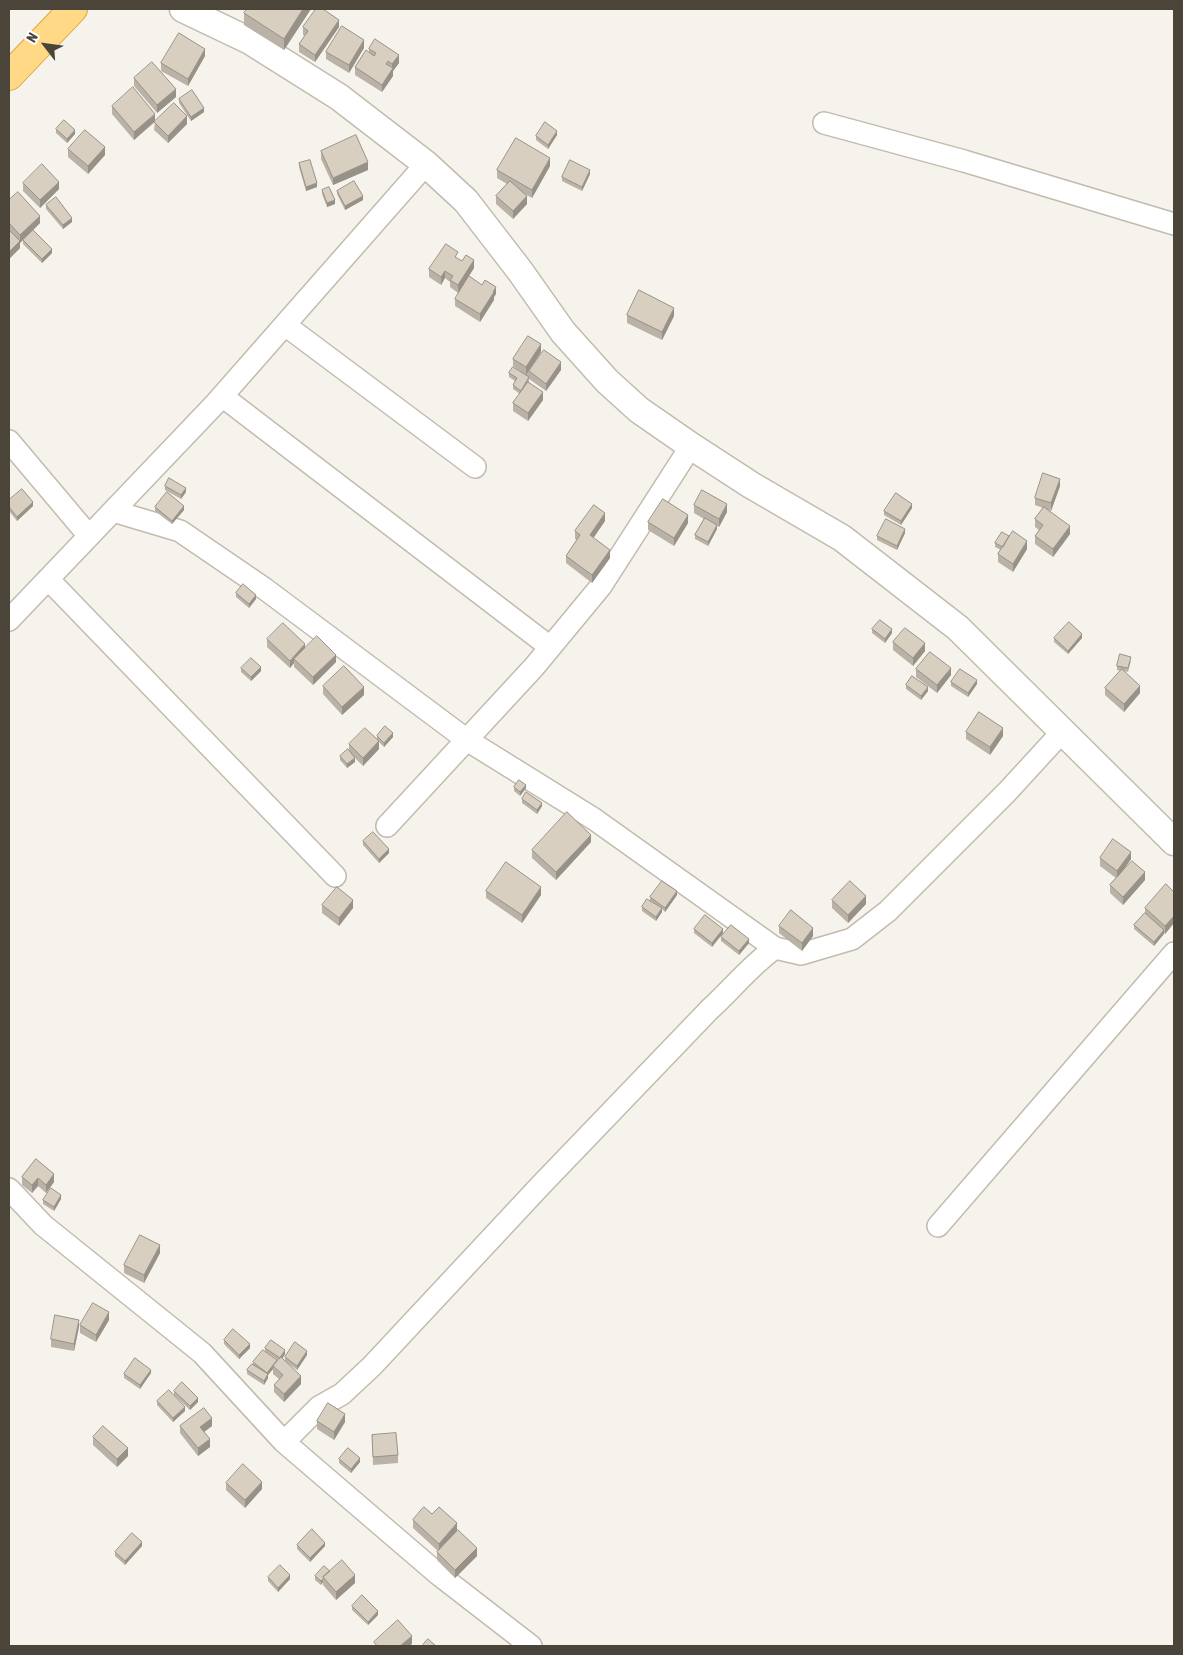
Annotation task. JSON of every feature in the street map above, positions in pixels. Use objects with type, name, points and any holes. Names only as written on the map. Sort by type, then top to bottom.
[{"type":"highway","points":[[9,76],[73,9]]},
{"type":"street","points":[[183,9],[250,41],[339,97],[426,164],[466,201],[520,271],[563,332],[608,381],[640,410],[691,446],[751,485],[842,538],[958,628],[1174,842]]},
{"type":"street","points":[[824,123],[958,160],[1174,224]]},
{"type":"street","points":[[9,620],[222,396],[426,164]]},
{"type":"street","points":[[284,325],[474,467]]},
{"type":"street","points":[[222,396],[550,647]]},
{"type":"street","points":[[9,441],[89,536]]},
{"type":"street","points":[[387,826],[550,647],[601,586],[691,446]]},
{"type":"street","points":[[113,511],[180,531],[265,589],[467,740],[594,819],[775,948],[801,954],[852,939],[888,911],[1007,792],[1062,732]]},
{"type":"street","points":[[48,579],[335,876]]},
{"type":"street","points":[[284,1442],[319,1407],[342,1394],[372,1366],[541,1185],[710,1009],[732,989],[758,960],[775,948]]},
{"type":"street","points":[[938,1226],[1174,953]]},
{"type":"street","points":[[9,1189],[43,1225],[202,1353],[284,1442],[438,1574],[531,1646]]},
{"type":"building","points":[[247,9],[303,9],[284,39],[244,13]]},
{"type":"building","points":[[316,9],[323,9],[339,20],[315,55],[299,44],[308,31],[303,27]]},
{"type":"building","points":[[342,26],[364,40],[349,65],[326,52]]},
{"type":"building","points":[[179,33],[205,49],[188,79],[161,63]]},
{"type":"building","points":[[375,39],[399,55],[392,64],[388,61],[386,64],[393,68],[382,85],[355,67],[366,50],[374,56],[376,53],[369,49]]},
{"type":"building","points":[[152,62],[176,89],[157,105],[134,78]]},
{"type":"building","points":[[133,87],[155,114],[134,132],[112,106]]},
{"type":"building","points":[[192,90],[204,108],[191,117],[179,99]]},
{"type":"building","points":[[174,103],[187,116],[168,136],[154,122]]},
{"type":"building","points":[[64,120],[75,130],[67,139],[56,129]]},
{"type":"building","points":[[545,122],[557,131],[548,145],[536,136]]},
{"type":"building","points":[[85,130],[105,147],[88,166],[68,149]]},
{"type":"building","points":[[356,135],[368,162],[333,178],[321,151]]},
{"type":"building","points":[[516,138],[550,158],[532,190],[497,170]]},
{"type":"building","points":[[310,160],[317,183],[306,187],[299,163]]},
{"type":"building","points":[[570,160],[590,170],[582,187],[562,177]]},
{"type":"building","points":[[42,164],[59,182],[40,200],[23,183]]},
{"type":"building","points":[[354,181],[363,196],[345,206],[337,191]]},
{"type":"building","points":[[510,181],[527,196],[513,211],[496,196]]},
{"type":"building","points":[[329,187],[335,200],[327,203],[322,190]]},
{"type":"building","points":[[18,192],[40,216],[20,235],[9,223],[9,200]]},
{"type":"building","points":[[56,197],[72,218],[63,225],[46,205]]},
{"type":"building","points":[[9,230],[20,241],[9,252]]},
{"type":"building","points":[[33,230],[52,249],[42,259],[23,240]]},
{"type":"building","points":[[446,244],[458,252],[455,257],[462,261],[466,255],[474,260],[458,285],[450,280],[453,276],[445,271],[441,277],[429,269]]},
{"type":"building","points":[[469,276],[482,285],[485,280],[496,287],[480,314],[455,299]]},
{"type":"building","points":[[639,290],[674,308],[662,332],[627,315]]},
{"type":"building","points":[[528,336],[541,344],[526,367],[513,359]]},
{"type":"building","points":[[544,350],[561,362],[546,384],[529,371]]},
{"type":"building","points":[[513,367],[529,377],[521,391],[513,385],[517,378],[509,373]]},
{"type":"building","points":[[528,382],[543,392],[528,413],[513,403]]},
{"type":"building","points":[[1043,473],[1060,479],[1051,503],[1035,498]]},
{"type":"building","points":[[169,478],[186,488],[181,495],[165,486]]},
{"type":"building","points":[[22,489],[33,502],[17,517],[9,507],[9,500]]},
{"type":"building","points":[[702,490],[727,504],[719,519],[694,505]]},
{"type":"building","points":[[167,492],[184,506],[172,521],[155,507]]},
{"type":"building","points":[[896,493],[912,504],[901,521],[884,511]]},
{"type":"building","points":[[663,499],[688,515],[674,538],[648,522]]},
{"type":"building","points":[[594,505],[605,513],[590,535],[610,550],[592,575],[566,556],[580,535],[575,531]]},
{"type":"building","points":[[1044,507],[1070,526],[1053,549],[1035,536],[1043,525],[1035,519]]},
{"type":"building","points":[[705,518],[717,525],[708,542],[695,535]]},
{"type":"building","points":[[886,519],[905,529],[897,546],[877,536]]},
{"type":"building","points":[[1013,531],[1027,541],[1013,564],[998,554]]},
{"type":"building","points":[[1002,532],[1009,536],[1003,547],[995,543]]},
{"type":"building","points":[[243,584],[256,595],[249,604],[236,593]]},
{"type":"building","points":[[880,620],[892,629],[885,639],[872,629]]},
{"type":"building","points":[[1069,622],[1082,634],[1068,651],[1054,638]]},
{"type":"building","points":[[283,623],[305,644],[290,661],[267,639]]},
{"type":"building","points":[[905,628],[925,643],[913,658],[893,642]]},
{"type":"building","points":[[317,636],[336,655],[313,677],[294,659]]},
{"type":"building","points":[[930,652],[951,668],[937,685],[916,669]]},
{"type":"building","points":[[1120,654],[1131,657],[1128,668],[1117,666]]},
{"type":"building","points":[[251,658],[261,667],[251,677],[241,668]]},
{"type":"building","points":[[344,666],[364,687],[342,707],[323,686]]},
{"type":"building","points":[[960,669],[977,680],[968,693],[951,682]]},
{"type":"building","points":[[1122,669],[1140,686],[1124,704],[1105,688]]},
{"type":"building","points":[[912,676],[928,687],[921,696],[906,685]]},
{"type":"building","points":[[979,712],[1003,728],[990,747],[966,732]]},
{"type":"building","points":[[385,726],[393,733],[384,743],[377,736]]},
{"type":"building","points":[[365,728],[379,741],[363,758],[349,744]]},
{"type":"building","points":[[348,749],[355,758],[347,764],[340,756]]},
{"type":"building","points":[[519,780],[526,785],[520,792],[514,787]]},
{"type":"building","points":[[526,792],[542,803],[537,810],[522,799]]},
{"type":"building","points":[[567,812],[591,835],[556,872],[532,850]]},
{"type":"building","points":[[373,832],[389,849],[379,859],[363,841]]},
{"type":"building","points":[[1113,839],[1131,852],[1117,871],[1100,858]]},
{"type":"building","points":[[1132,861],[1145,872],[1123,897],[1110,885]]},
{"type":"building","points":[[506,862],[541,887],[522,915],[486,891]]},
{"type":"building","points":[[662,881],[677,891],[665,908],[650,897]]},
{"type":"building","points":[[850,881],[866,896],[848,915],[832,900]]},
{"type":"building","points":[[1166,884],[1174,892],[1174,916],[1165,926],[1145,908]]},
{"type":"building","points":[[337,887],[353,900],[339,918],[322,905]]},
{"type":"building","points":[[647,899],[662,908],[656,917],[642,907]]},
{"type":"building","points":[[791,910],[813,928],[802,943],[779,926]]},
{"type":"building","points":[[1145,913],[1164,930],[1154,942],[1134,925]]},
{"type":"building","points":[[705,915],[723,929],[712,943],[694,929]]},
{"type":"building","points":[[731,925],[749,939],[739,951],[721,937]]},
{"type":"building","points":[[36,1159],[54,1174],[46,1185],[38,1178],[32,1185],[22,1177]]},
{"type":"building","points":[[51,1188],[61,1195],[54,1207],[43,1200]]},
{"type":"building","points":[[140,1235],[160,1245],[144,1275],[124,1265]]},
{"type":"building","points":[[93,1303],[109,1312],[96,1335],[80,1325]]},
{"type":"building","points":[[55,1315],[79,1320],[74,1344],[51,1339]]},
{"type":"building","points":[[233,1329],[250,1344],[239,1355],[224,1340]]},
{"type":"building","points":[[271,1340],[285,1350],[280,1358],[265,1348]]},
{"type":"building","points":[[295,1342],[307,1351],[297,1366],[285,1357]]},
{"type":"building","points":[[263,1350],[277,1360],[267,1373],[253,1362]]},
{"type":"building","points":[[281,1357],[301,1376],[284,1394],[274,1385],[283,1375],[273,1366]]},
{"type":"building","points":[[135,1358],[151,1370],[140,1385],[124,1374]]},
{"type":"building","points":[[252,1364],[268,1374],[264,1381],[247,1370]]},
{"type":"building","points":[[182,1382],[198,1398],[190,1406],[174,1391]]},
{"type":"building","points":[[169,1390],[185,1407],[173,1418],[157,1401]]},
{"type":"building","points":[[328,1403],[345,1414],[334,1432],[317,1421]]},
{"type":"building","points":[[204,1408],[212,1418],[200,1427],[210,1439],[198,1448],[180,1426]]},
{"type":"building","points":[[103,1426],[128,1448],[117,1459],[93,1437]]},
{"type":"building","points":[[396,1433],[398,1455],[373,1457],[372,1435]]},
{"type":"building","points":[[348,1448],[360,1458],[351,1469],[339,1459]]},
{"type":"building","points":[[243,1464],[262,1482],[245,1500],[226,1483]]},
{"type":"building","points":[[424,1507],[432,1514],[439,1507],[457,1523],[439,1544],[413,1520]]},
{"type":"building","points":[[312,1529],[325,1543],[310,1558],[297,1545]]},
{"type":"building","points":[[458,1530],[477,1548],[455,1570],[437,1552]]},
{"type":"building","points":[[132,1533],[142,1542],[125,1561],[115,1552]]},
{"type":"building","points":[[342,1560],[355,1575],[336,1592],[323,1577]]},
{"type":"building","points":[[280,1565],[290,1575],[278,1588],[268,1577]]},
{"type":"building","points":[[324,1566],[330,1571],[321,1581],[315,1576]]},
{"type":"building","points":[[362,1595],[378,1611],[368,1622],[352,1606]]},
{"type":"building","points":[[398,1620],[412,1636],[400,1646],[377,1646],[374,1642]]},
{"type":"building","points":[[428,1639],[436,1646],[422,1646]]}]
